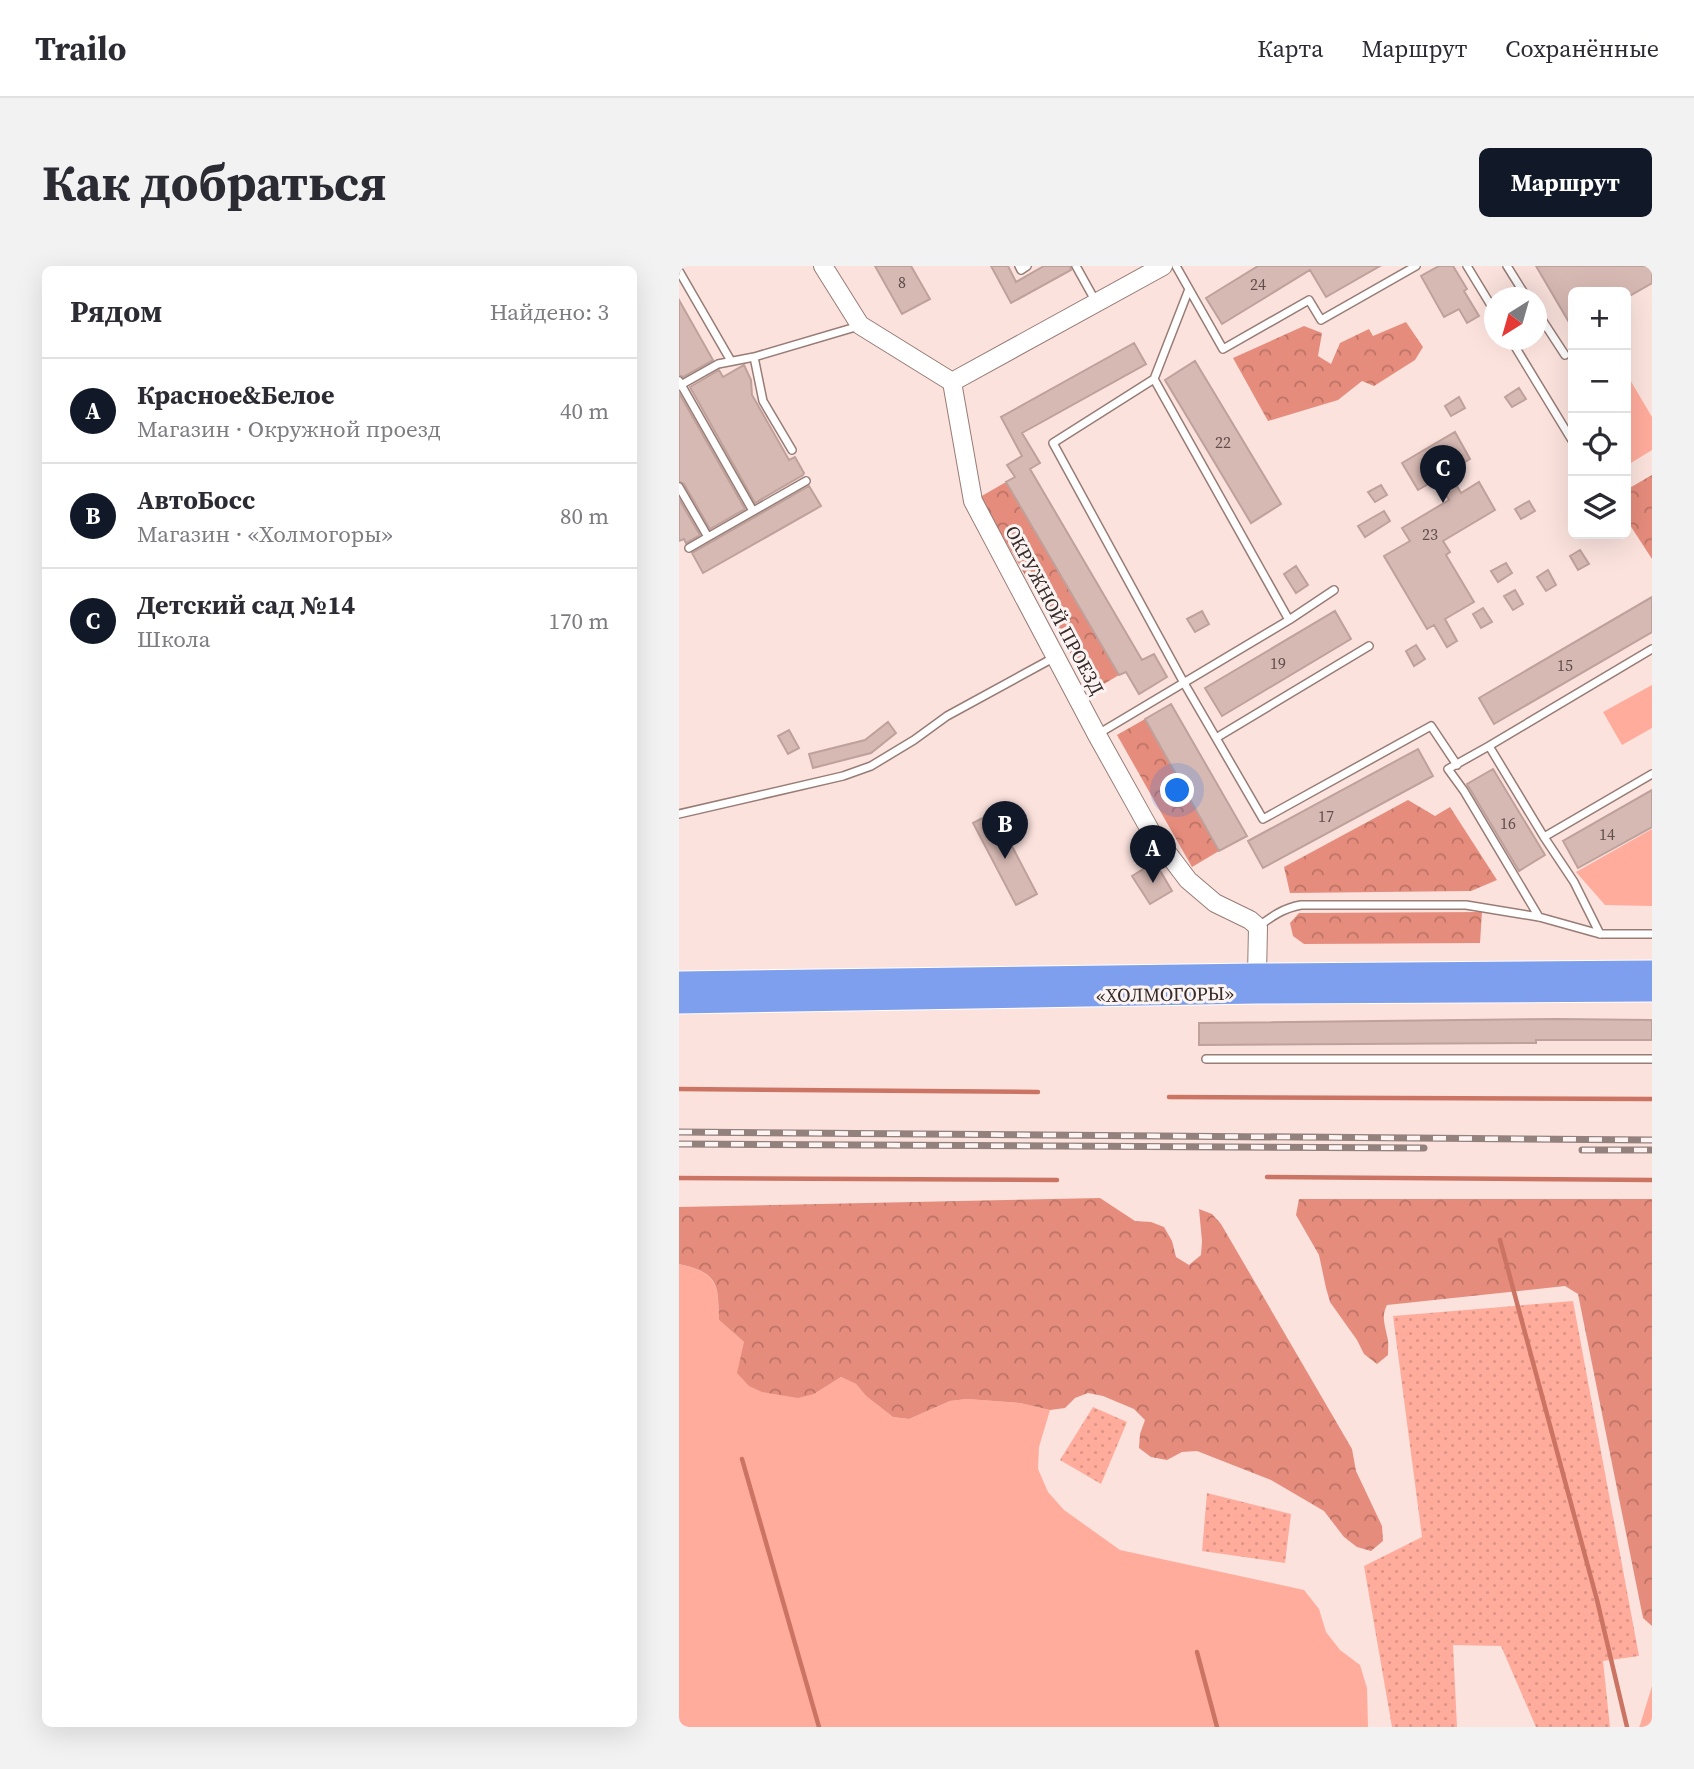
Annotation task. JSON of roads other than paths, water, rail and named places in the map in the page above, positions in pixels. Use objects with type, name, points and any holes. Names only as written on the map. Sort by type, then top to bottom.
[{"type":"highway","name":"«ХОЛМОГОРЫ»","points":[[679,983],[1652,972]]},
{"type":"highway","name":"«ХОЛМОГОРЫ»","points":[[679,1002],[1258,992],[1652,990]]},
{"type":"street","points":[[824,266],[860,326],[952,382],[1163,266]]},
{"type":"street","name":"ОКРУЖНОЙ ПРОЕЗД","points":[[952,382],[973,501],[1150,830],[1188,880],[1215,903],[1243,916],[1258,927]]},
{"type":"street","points":[[1257,975],[1258,927]]},
{"type":"lane","points":[[1019,266],[1021,270],[1027,266]]},
{"type":"lane","points":[[1076,266],[1096,303]]},
{"type":"lane","points":[[1176,266],[1223,349],[1309,300],[1321,320],[1416,266]]},
{"type":"lane","points":[[1467,266],[1484,294]]},
{"type":"lane","points":[[1507,266],[1520,287]]},
{"type":"lane","points":[[679,271],[731,361]]},
{"type":"lane","points":[[1189,289],[1154,379],[1053,443],[1184,683],[1263,819],[1431,726],[1457,765]]},
{"type":"lane","points":[[753,511],[680,384],[719,364],[754,357],[860,326]]},
{"type":"lane","points":[[1547,327],[1565,355]]},
{"type":"lane","points":[[1517,350],[1568,434]]},
{"type":"lane","points":[[754,357],[763,401],[792,450]]},
{"type":"lane","points":[[1154,379],[1289,620]]},
{"type":"lane","points":[[689,548],[806,481]]},
{"type":"lane","points":[[679,487],[708,537]]},
{"type":"lane","points":[[1097,735],[1289,620],[1334,590]]},
{"type":"lane","points":[[1216,738],[1369,646]]},
{"type":"lane","points":[[1539,917],[1464,791],[1448,769],[1652,649]]},
{"type":"lane","points":[[679,814],[843,776],[871,766],[947,716],[1056,656]]},
{"type":"lane","points":[[1489,746],[1574,882],[1600,934]]},
{"type":"lane","points":[[1544,837],[1652,774]]},
{"type":"lane","points":[[1258,927],[1288,907],[1301,905],[1467,905],[1539,917],[1600,934],[1652,934]]},
{"type":"lane","points":[[1206,1059],[1652,1059]]},
{"type":"waterway","points":[[679,1089],[1038,1092]]},
{"type":"waterway","points":[[1169,1097],[1652,1099]]},
{"type":"waterway","points":[[1267,1177],[1652,1180]]},
{"type":"waterway","points":[[679,1178],[1057,1180]]},
{"type":"waterway","points":[[1500,1240],[1597,1600],[1627,1727]]},
{"type":"waterway","points":[[742,1459],[819,1727]]},
{"type":"waterway","points":[[1197,1652],[1217,1727]]},
{"type":"railway","points":[[679,1132],[1652,1140]]},
{"type":"railway","points":[[679,1144],[1424,1148]]},
{"type":"railway","points":[[1582,1150],[1652,1150]]},
{"type":"place","name":"Детский сад №14","points":[[1443,503]]},
{"type":"place","name":"АвтоБосс","points":[[1005,859]]},
{"type":"place","name":"Красное&Белое","points":[[1153,883]]}]
